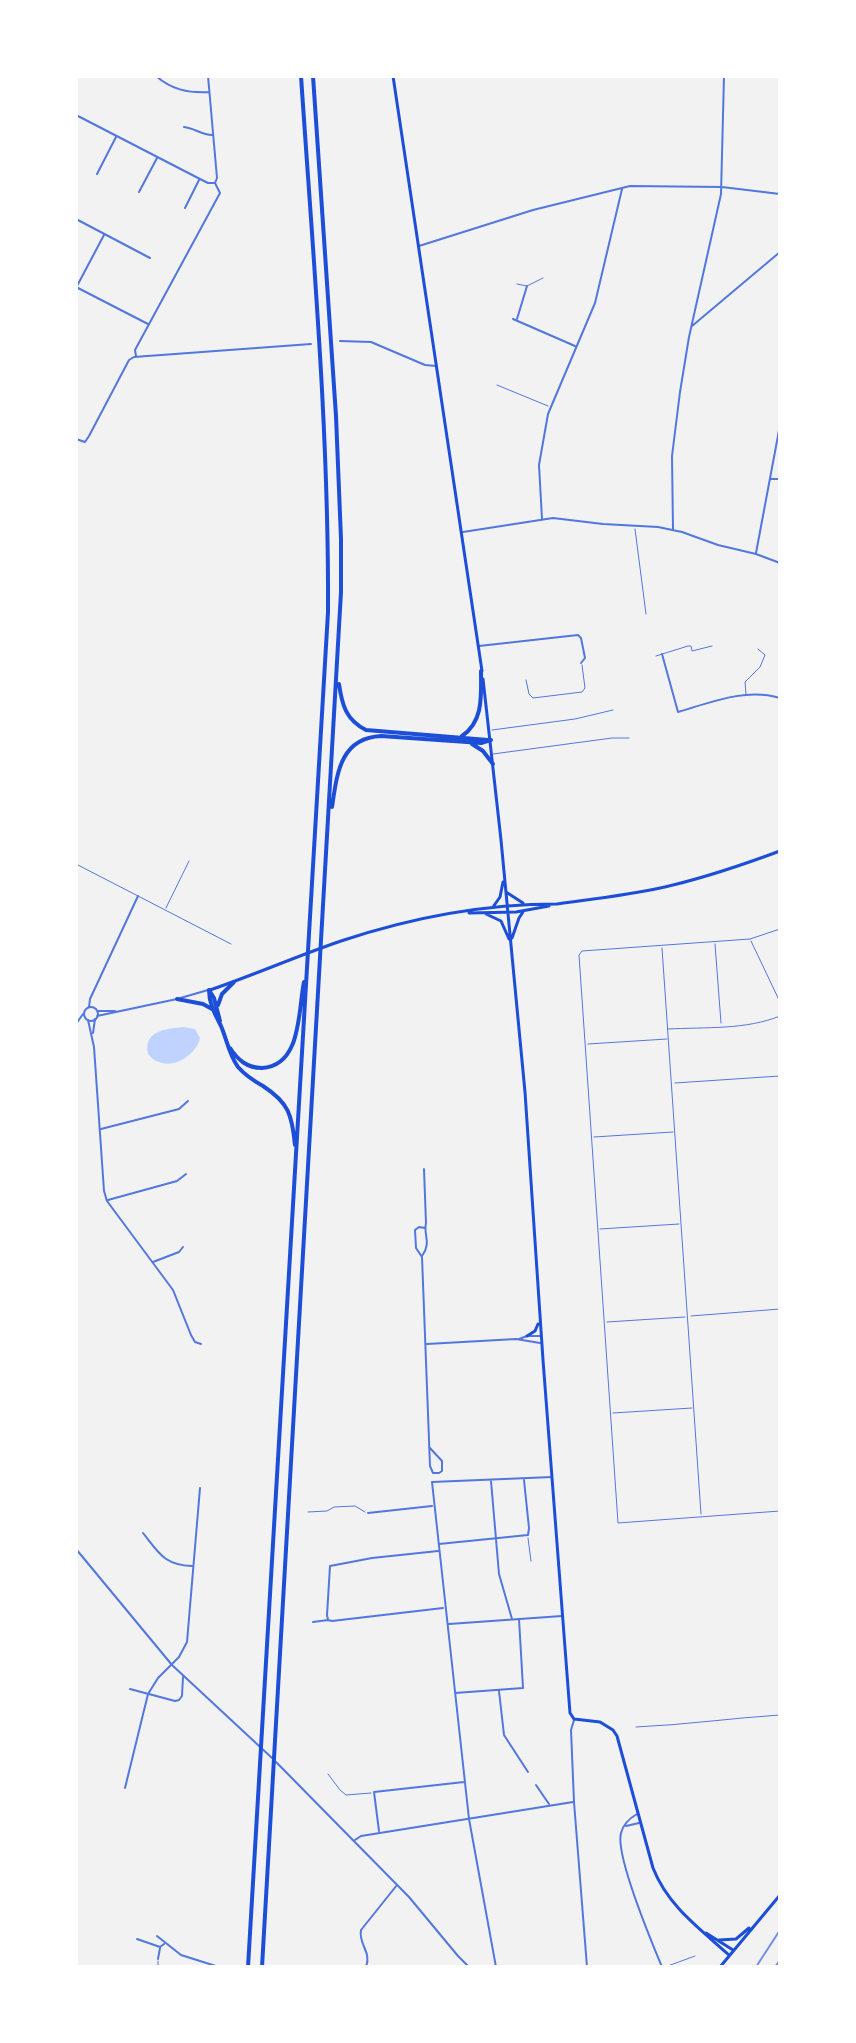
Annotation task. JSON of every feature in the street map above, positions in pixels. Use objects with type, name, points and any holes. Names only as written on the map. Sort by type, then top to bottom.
[{"type":"highway","points":[[248,1967],[328,612],[324,419],[301,76]]},
{"type":"highway","points":[[262,1967],[337,673],[341,539],[336,416],[313,76]]},
{"type":"highway","points":[[460,737],[471,730],[477,720],[481,671]]},
{"type":"highway","points":[[337,673],[343,707],[357,725],[366,730],[491,740]]},
{"type":"highway","points":[[328,833],[339,770],[353,745],[381,736],[466,743],[491,740]]},
{"type":"highway","points":[[466,743],[483,751],[493,764]]},
{"type":"highway","points":[[227,1043],[238,1059],[248,1065],[265,1067],[280,1061],[289,1051],[296,1033],[307,968]]},
{"type":"highway","points":[[215,1008],[222,994],[234,982]]},
{"type":"highway","points":[[209,990],[237,1066],[283,1102],[292,1120],[296,1156]]},
{"type":"highway","points":[[177,999],[215,1008]]},
{"type":"main road","points":[[393,76],[491,740],[527,1119],[570,1713],[574,1719],[600,1722],[613,1730],[622,1751],[659,1882],[679,1910],[729,1955]]},
{"type":"main road","points":[[462,913],[508,912],[633,893],[739,867],[780,851]]},
{"type":"main road","points":[[493,907],[500,897],[504,878]]},
{"type":"main road","points":[[506,892],[525,904]]},
{"type":"main road","points":[[209,990],[340,941],[400,924],[493,907],[557,904]]},
{"type":"main road","points":[[511,942],[525,910]]},
{"type":"main road","points":[[483,913],[501,921],[511,942]]},
{"type":"main road","points":[[527,1336],[535,1331],[540,1321]]},
{"type":"main road","points":[[720,1967],[780,1895]]},
{"type":"main road","points":[[719,1940],[736,1939],[755,1924]]},
{"type":"main road","points":[[700,1929],[733,1950]]},
{"type":"street","points":[[156,76],[180,90],[209,92]]},
{"type":"street","points":[[136,356],[135,350],[219,197],[215,183],[208,76]]},
{"type":"street","points":[[673,529],[673,446],[691,327],[722,187],[724,76]]},
{"type":"street","points":[[76,115],[208,183],[215,183]]},
{"type":"street","points":[[184,127],[204,135],[214,135]]},
{"type":"street","points":[[97,174],[117,136]]},
{"type":"street","points":[[139,192],[158,157]]},
{"type":"street","points":[[185,208],[200,179]]},
{"type":"street","points":[[419,246],[533,210],[622,187],[722,187],[780,194]]},
{"type":"street","points":[[542,519],[539,465],[550,407],[597,295],[622,187]]},
{"type":"street","points":[[76,219],[150,258]]},
{"type":"street","points":[[105,234],[76,287],[149,324]]},
{"type":"street","points":[[691,327],[780,252]]},
{"type":"street","points":[[527,286],[515,319],[576,346]]},
{"type":"street","points":[[340,341],[371,342],[425,365],[436,366]]},
{"type":"street","points":[[76,439],[85,442],[129,360],[136,356],[311,344]]},
{"type":"street","points":[[756,554],[780,425]]},
{"type":"street","points":[[770,479],[780,479]]},
{"type":"street","points":[[462,532],[542,519],[673,529],[780,563]]},
{"type":"street","points":[[479,646],[578,635],[585,658],[581,663]]},
{"type":"street","points":[[662,654],[678,712],[746,694],[780,698]]},
{"type":"street","points":[[76,1024],[89,1007],[138,896]]},
{"type":"street","points":[[76,1024],[117,1011],[209,990]]},
{"type":"street","points":[[89,1007],[97,1011],[117,1011]]},
{"type":"street","points":[[92,1034],[97,1011]]},
{"type":"street","points":[[84,1013],[92,1034],[107,1201],[173,1290],[191,1335],[195,1342],[201,1344]]},
{"type":"street","points":[[100,1129],[179,1109],[188,1101]]},
{"type":"street","points":[[424,1170],[428,1244],[422,1257],[429,1447],[431,1470],[439,1473],[442,1461],[429,1447]]},
{"type":"street","points":[[107,1201],[177,1181],[186,1174]]},
{"type":"street","points":[[422,1257],[416,1248],[414,1234],[419,1227],[425,1228]]},
{"type":"street","points":[[153,1262],[179,1252],[183,1247]]},
{"type":"street","points":[[426,1344],[541,1336]]},
{"type":"street","points":[[516,1339],[542,1344]]},
{"type":"street","points":[[496,1967],[469,1819],[432,1482],[552,1477]]},
{"type":"street","points":[[438,1544],[528,1535],[524,1478]]},
{"type":"street","points":[[491,1480],[500,1582],[512,1619]]},
{"type":"street","points":[[125,1788],[148,1694],[153,1684],[179,1657],[187,1642],[200,1488]]},
{"type":"street","points":[[368,1513],[434,1506]]},
{"type":"street","points":[[143,1533],[167,1561],[193,1566]]},
{"type":"street","points":[[76,1549],[172,1665],[355,1840],[469,1967]]},
{"type":"street","points":[[328,1620],[330,1566],[439,1551]]},
{"type":"street","points":[[313,1622],[445,1607]]},
{"type":"street","points":[[448,1624],[564,1616]]},
{"type":"street","points":[[455,1693],[523,1688],[519,1619]]},
{"type":"street","points":[[130,1689],[172,1701],[179,1700],[183,1676]]},
{"type":"street","points":[[499,1690],[504,1735],[528,1772]]},
{"type":"street","points":[[574,1719],[571,1730],[574,1802],[587,1967]]},
{"type":"street","points":[[380,1833],[374,1792],[465,1782]]},
{"type":"street","points":[[536,1785],[550,1806]]},
{"type":"street","points":[[355,1840],[361,1836],[574,1802]]},
{"type":"street","points":[[638,1814],[624,1826],[621,1844],[641,1914],[664,1967]]},
{"type":"street","points":[[624,1826],[641,1823]]},
{"type":"street","points":[[366,1967],[368,1955],[360,1939],[361,1930],[397,1885]]},
{"type":"street","points":[[157,1936],[181,1955],[219,1967]]},
{"type":"street","points":[[137,1939],[160,1947]]},
{"type":"street","points":[[158,1959],[160,1947],[165,1944]]},
{"type":"lane","points":[[517,284],[527,286],[543,278]]},
{"type":"lane","points":[[497,385],[550,407]]},
{"type":"lane","points":[[635,526],[646,614]]},
{"type":"lane","points":[[656,656],[688,646],[692,651],[712,646]]},
{"type":"lane","points":[[746,694],[745,682],[760,667],[765,655],[758,649]]},
{"type":"lane","points":[[526,680],[533,698],[582,692],[585,688],[581,663]]},
{"type":"lane","points":[[489,730],[575,719],[613,710]]},
{"type":"lane","points":[[492,754],[629,738]]},
{"type":"lane","points":[[165,910],[189,861]]},
{"type":"lane","points":[[76,864],[231,944]]},
{"type":"lane","points":[[780,929],[750,939],[582,951],[579,955],[618,1523],[780,1511]]},
{"type":"lane","points":[[750,939],[780,1002]]},
{"type":"lane","points":[[714,942],[721,1026]]},
{"type":"lane","points":[[662,946],[702,1517]]},
{"type":"lane","points":[[668,1029],[751,1024],[780,1016]]},
{"type":"lane","points":[[585,1044],[669,1039]]},
{"type":"lane","points":[[672,1084],[780,1076]]},
{"type":"lane","points":[[592,1137],[675,1132]]},
{"type":"lane","points":[[598,1229],[681,1224]]},
{"type":"lane","points":[[604,1322],[780,1309]]},
{"type":"lane","points":[[610,1414],[694,1408]]},
{"type":"lane","points":[[308,1512],[355,1506],[368,1513]]},
{"type":"lane","points":[[528,1535],[531,1561]]},
{"type":"lane","points":[[636,1727],[780,1715]]},
{"type":"lane","points":[[328,1774],[346,1795],[374,1792]]},
{"type":"lane","points":[[664,1967],[695,1956]]},
{"type":"lane","points":[[158,1959],[158,1967]]},
{"type":"water","points":[[195,1029],[200,1038],[195,1049],[185,1058],[166,1064],[148,1054],[147,1046],[152,1036],[163,1030]]},
{"type":"tram line","points":[[756,1967],[780,1930]]},
{"type":"railway","points":[[775,1967],[780,1960]]}]
